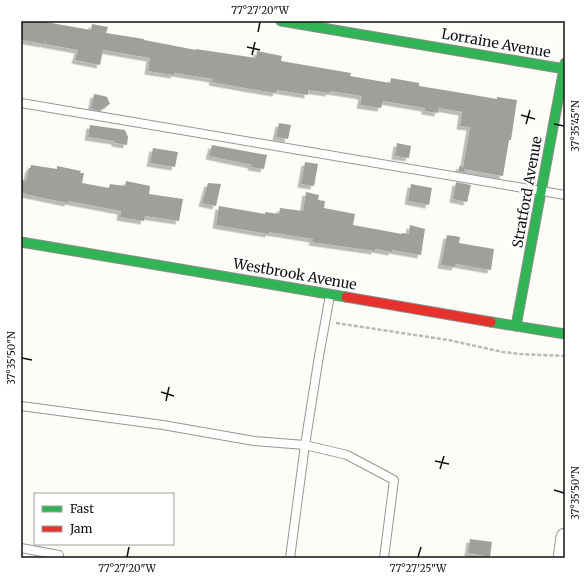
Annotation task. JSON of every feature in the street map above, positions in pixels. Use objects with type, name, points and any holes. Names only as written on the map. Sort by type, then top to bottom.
[{"type":"street","name":"Lorraine Avenue","points":[[281,21],[565,67]]},
{"type":"street","name":"Stratford Avenue","points":[[516,326],[565,67]]},
{"type":"street","name":"Westbrook Avenue","points":[[21,242],[565,334]]},
{"type":"street","points":[[562,558],[565,537]]},
{"type":"lane","points":[[21,103],[565,195]]},
{"type":"lane","points":[[290,558],[305,445],[330,294]]},
{"type":"lane","points":[[21,406],[163,425],[254,441],[305,445],[347,455],[394,480],[384,558]]},
{"type":"lane","points":[[21,548],[59,555],[58,558]]},
{"type":"path","points":[[340,324],[448,340],[520,354],[565,356]]},
{"type":"building","points":[[21,21],[40,21],[91,30],[92,24],[108,27],[106,33],[196,50],[256,58],[257,51],[282,56],[281,61],[351,73],[350,76],[390,83],[391,78],[419,83],[419,86],[497,99],[497,97],[517,100],[511,140],[509,140],[503,176],[463,169],[467,173],[458,171],[460,165],[463,168],[470,127],[460,126],[462,112],[439,108],[438,113],[425,111],[425,108],[383,101],[381,108],[360,105],[362,96],[330,91],[329,93],[308,90],[308,95],[277,90],[276,93],[251,89],[212,82],[213,79],[175,73],[174,75],[148,71],[150,58],[103,50],[100,65],[75,60],[78,50],[45,44],[45,42],[44,44],[21,40]]},
{"type":"building","points":[[94,94],[107,97],[110,104],[99,111],[92,109]]},
{"type":"building","points":[[279,123],[291,125],[288,139],[276,137]]},
{"type":"building","points":[[90,125],[125,130],[128,137],[127,145],[115,143],[115,141],[88,137]]},
{"type":"building","points":[[397,143],[411,146],[409,158],[395,156]]},
{"type":"building","points":[[212,145],[267,155],[264,169],[209,156]]},
{"type":"building","points":[[153,148],[178,152],[175,167],[150,163]]},
{"type":"building","points":[[305,162],[318,164],[314,186],[301,184]]},
{"type":"building","points":[[31,165],[57,169],[57,166],[81,171],[80,173],[84,173],[82,183],[109,188],[110,184],[125,186],[126,181],[150,186],[149,194],[183,199],[179,221],[145,216],[144,221],[120,217],[121,211],[68,201],[68,203],[24,194],[25,193],[21,192],[21,180],[26,181]]},
{"type":"building","points":[[456,182],[471,185],[467,202],[453,199]]},
{"type":"building","points":[[208,183],[221,184],[216,206],[202,203]]},
{"type":"building","points":[[411,184],[432,188],[429,205],[408,201]]},
{"type":"building","points":[[306,192],[319,195],[318,200],[325,201],[324,208],[355,214],[353,225],[402,234],[409,234],[410,225],[425,229],[421,255],[392,250],[392,252],[375,249],[375,251],[312,242],[313,239],[269,232],[269,234],[216,225],[219,206],[265,214],[265,212],[279,214],[280,208],[303,211]]},
{"type":"building","points":[[447,235],[460,237],[459,243],[494,249],[491,270],[456,264],[455,267],[441,265]]},
{"type":"building","points":[[470,539],[492,542],[490,557],[468,553]]},
{"type":"traffic: fast","points":[[281,21],[565,69]]},
{"type":"traffic: fast","points":[[516,326],[565,63]]},
{"type":"traffic: fast","points":[[21,242],[346,297]]},
{"type":"traffic: fast","points":[[491,322],[565,334]]},
{"type":"traffic: jam","points":[[346,297],[491,322]]}]
